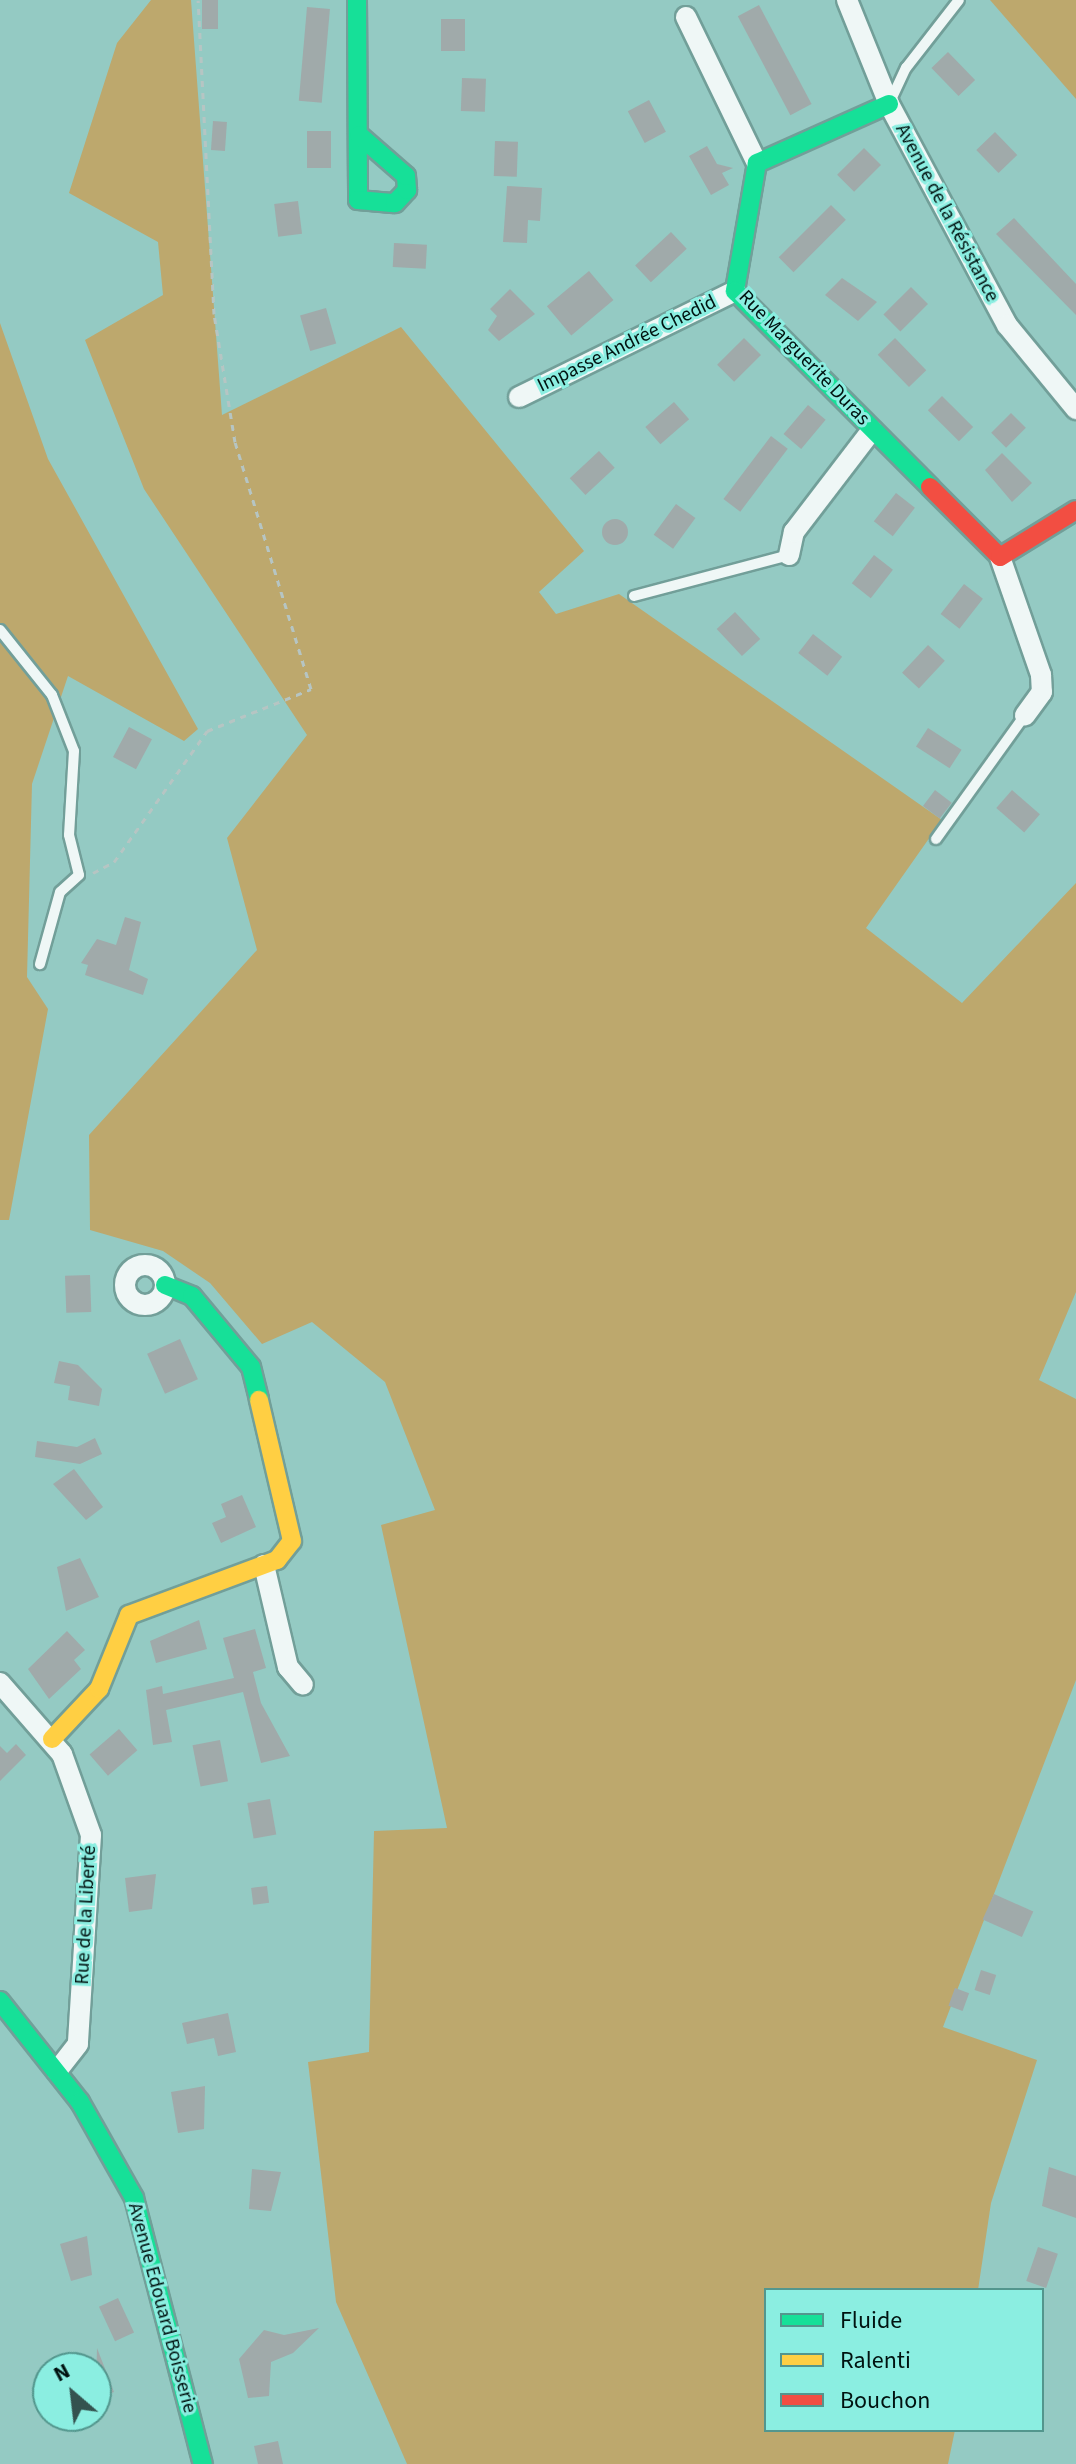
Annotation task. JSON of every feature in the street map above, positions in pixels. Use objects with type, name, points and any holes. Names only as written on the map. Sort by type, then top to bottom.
[{"type":"street","points":[[357,0],[359,135]]},
{"type":"street","name":"Avenue de la Résistance","points":[[847,0],[889,104],[1007,325],[1076,409]]},
{"type":"street","points":[[686,17],[757,163],[889,104]]},
{"type":"street","name":"Rue Marguerite Duras","points":[[757,163],[735,291],[1000,557]]},
{"type":"street","name":"Impasse Andrée Chedid","points":[[519,397],[735,291]]},
{"type":"street","points":[[789,555],[794,532],[872,430]]},
{"type":"street","points":[[1025,715],[1042,692],[1040,666],[1000,557],[1076,510]]},
{"type":"street","points":[[52,1739],[99,1689],[129,1615],[225,1573],[264,1565],[286,1551],[293,1529],[251,1367],[192,1296],[165,1285]]},
{"type":"street","points":[[264,1565],[288,1667],[303,1685]]},
{"type":"street","name":"Rue de la Liberté","points":[[0,1683],[52,1739],[88,1816],[92,1855],[78,2044],[57,2071]]},
{"type":"street","name":"Avenue Edouard Boisserie","points":[[0,2001],[57,2071],[134,2198],[203,2464]]},
{"type":"lane","points":[[889,104],[906,68],[959,0]]},
{"type":"lane","points":[[634,596],[789,555]]},
{"type":"lane","points":[[0,630],[52,695],[74,751],[69,835],[79,875],[60,892],[40,964]]},
{"type":"lane","points":[[936,839],[1025,715]]},
{"type":"path","points":[[79,875],[114,862],[207,731],[311,689],[235,442],[214,314],[198,0]]},
{"type":"shaded area","points":[[151,0],[191,0],[222,415],[401,327],[584,551],[539,592],[556,614],[619,594],[942,820],[866,928],[962,1003],[1076,883],[1076,1292],[1039,1380],[1076,1399],[1076,1680],[943,2027],[1037,2060],[991,2203],[978,2288],[764,2288],[764,2432],[955,2432],[948,2464],[407,2464],[336,2302],[308,2062],[369,2052],[374,1831],[447,1828],[381,1525],[435,1510],[385,1382],[312,1322],[262,1344],[210,1283],[163,1251],[90,1230],[89,1135],[257,950],[227,838],[307,735],[144,489],[85,340],[163,295],[158,242],[69,193],[117,43]]},
{"type":"shaded area","points":[[990,0],[1076,0],[1076,99]]},
{"type":"shaded area","points":[[0,323],[48,459],[198,729],[184,741],[68,676],[32,784],[27,977],[48,1009],[9,1220],[0,1220]]},
{"type":"building","points":[[202,0],[218,0],[218,29],[202,29]]},
{"type":"building","points":[[759,5],[812,104],[790,115],[738,16]]},
{"type":"building","points":[[307,7],[330,9],[322,103],[299,101]]},
{"type":"building","points":[[441,19],[465,19],[465,51],[441,51]]},
{"type":"building","points":[[948,52],[975,80],[959,96],[931,68]]},
{"type":"building","points":[[462,78],[486,79],[485,112],[461,111]]},
{"type":"building","points":[[649,100],[666,132],[645,143],[628,111]]},
{"type":"building","points":[[213,121],[227,122],[225,151],[211,150]]},
{"type":"building","points":[[307,131],[331,131],[331,168],[307,168]]},
{"type":"building","points":[[995,132],[1017,155],[999,173],[976,150]]},
{"type":"building","points":[[495,141],[518,142],[517,177],[494,176]]},
{"type":"building","points":[[707,146],[717,164],[733,168],[722,173],[729,185],[711,195],[689,156]]},
{"type":"building","points":[[864,148],[881,165],[854,192],[837,175]]},
{"type":"building","points":[[507,186],[542,188],[540,221],[528,220],[527,243],[503,242]]},
{"type":"building","points":[[298,201],[302,234],[278,237],[274,204]]},
{"type":"building","points":[[831,205],[846,220],[794,272],[779,257]]},
{"type":"building","points":[[1014,218],[1076,284],[1076,315],[996,234]]},
{"type":"building","points":[[671,232],[687,249],[651,282],[635,265]]},
{"type":"building","points":[[394,243],[427,245],[426,269],[393,267]]},
{"type":"building","points":[[589,271],[613,300],[571,335],[547,306]]},
{"type":"building","points":[[842,278],[877,302],[858,321],[825,295]]},
{"type":"building","points":[[911,287],[928,304],[900,332],[883,315]]},
{"type":"building","points":[[510,289],[535,314],[499,341],[488,330],[497,316],[490,309]]},
{"type":"building","points":[[326,308],[336,344],[310,351],[300,315]]},
{"type":"building","points":[[744,338],[761,355],[734,382],[717,365]]},
{"type":"building","points":[[895,338],[926,370],[909,387],[878,355]]},
{"type":"building","points":[[942,396],[973,427],[959,441],[928,410]]},
{"type":"building","points":[[674,402],[689,419],[660,444],[645,427]]},
{"type":"building","points":[[808,405],[826,420],[801,449],[784,434]]},
{"type":"building","points":[[1011,413],[1026,428],[1006,448],[991,433]]},
{"type":"building","points":[[771,436],[788,449],[740,512],[723,499]]},
{"type":"building","points":[[599,451],[615,468],[585,495],[570,478]]},
{"type":"building","points":[[1002,453],[1032,483],[1012,502],[985,470]]},
{"type":"building","points":[[896,493],[915,508],[893,536],[874,521]]},
{"type":"building","points":[[676,504],[695,518],[673,549],[654,535]]},
{"type":"building","points":[[615,519],[624,523],[628,532],[624,541],[615,545],[606,541],[602,532],[606,523]]},
{"type":"building","points":[[874,555],[893,570],[871,598],[852,583]]},
{"type":"building","points":[[964,584],[983,599],[960,629],[941,614]]},
{"type":"building","points":[[735,612],[760,639],[742,656],[717,629]]},
{"type":"building","points":[[813,634],[842,657],[827,676],[798,653]]},
{"type":"building","points":[[928,645],[945,661],[919,688],[902,673]]},
{"type":"building","points":[[129,727],[152,739],[136,769],[113,757]]},
{"type":"building","points":[[928,728],[962,750],[950,768],[916,746]]},
{"type":"building","points":[[935,790],[952,803],[940,819],[923,806]]},
{"type":"building","points":[[1012,790],[1040,814],[1024,832],[996,808]]},
{"type":"building","points":[[125,917],[141,922],[129,970],[148,979],[143,995],[85,975],[88,965],[81,963],[97,939],[116,945]]},
{"type":"building","points":[[90,1275],[91,1312],[66,1313],[65,1276]]},
{"type":"building","points":[[180,1339],[198,1379],[165,1394],[147,1354]]},
{"type":"building","points":[[59,1361],[78,1365],[102,1389],[99,1406],[68,1400],[70,1386],[54,1383]]},
{"type":"building","points":[[95,1438],[102,1454],[80,1464],[35,1457],[37,1441],[77,1447]]},
{"type":"building","points":[[74,1469],[103,1507],[86,1520],[53,1484]]},
{"type":"building","points":[[242,1495],[256,1527],[221,1543],[212,1523],[226,1517],[221,1504]]},
{"type":"building","points":[[80,1558],[99,1597],[66,1611],[57,1567]]},
{"type":"building","points":[[199,1620],[207,1649],[156,1663],[150,1641]]},
{"type":"building","points":[[255,1629],[266,1668],[253,1672],[261,1703],[290,1756],[261,1763],[243,1692],[166,1710],[172,1742],[153,1745],[146,1690],[162,1686],[163,1694],[234,1678],[223,1638]]},
{"type":"building","points":[[67,1631],[85,1650],[74,1660],[81,1669],[49,1699],[28,1669]]},
{"type":"building","points":[[119,1729],[137,1750],[108,1776],[90,1755]]},
{"type":"building","points":[[220,1740],[228,1781],[201,1787],[193,1745]]},
{"type":"building","points":[[16,1744],[26,1755],[0,1781],[0,1746],[7,1753]]},
{"type":"building","points":[[270,1799],[276,1834],[254,1838],[247,1803]]},
{"type":"building","points":[[156,1874],[152,1909],[129,1912],[125,1878]]},
{"type":"building","points":[[267,1886],[269,1903],[253,1905],[251,1888]]},
{"type":"building","points":[[994,1894],[1033,1911],[1022,1937],[983,1920]]},
{"type":"building","points":[[981,1970],[996,1975],[990,1995],[975,1990]]},
{"type":"building","points":[[955,1988],[969,1993],[963,2011],[949,2006]]},
{"type":"building","points":[[228,2013],[236,2052],[218,2056],[214,2038],[187,2044],[182,2023]]},
{"type":"building","points":[[205,2086],[204,2129],[178,2133],[171,2092]]},
{"type":"building","points":[[1049,2167],[1076,2176],[1076,2218],[1042,2206]]},
{"type":"building","points":[[252,2169],[281,2172],[271,2211],[249,2209]]},
{"type":"building","points":[[87,2236],[92,2275],[71,2281],[60,2244]]},
{"type":"building","points":[[1038,2247],[1058,2254],[1046,2288],[1026,2281]]},
{"type":"building","points":[[118,2298],[134,2332],[115,2341],[99,2307]]},
{"type":"building","points":[[319,2328],[293,2353],[271,2362],[269,2396],[248,2398],[239,2359],[264,2330],[284,2335]]},
{"type":"building","points":[[278,2441],[283,2464],[258,2464],[254,2446]]},
{"type":"traffic: fast","points":[[357,0],[358,200],[395,203],[407,190],[406,176],[359,135]]},
{"type":"traffic: fast","points":[[889,104],[757,163],[735,291],[930,487]]},
{"type":"traffic: fast","points":[[165,1285],[192,1296],[251,1367],[259,1400]]},
{"type":"traffic: fast","points":[[0,2001],[80,2102],[134,2198],[203,2464]]},
{"type":"traffic: slow","points":[[52,1739],[99,1689],[129,1615],[277,1560],[292,1541],[259,1400]]},
{"type":"traffic: jam","points":[[930,487],[1000,557],[1076,510]]}]
